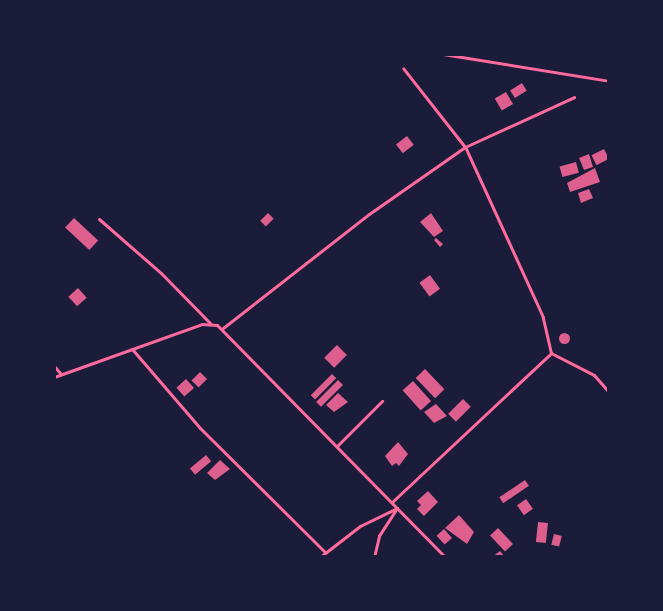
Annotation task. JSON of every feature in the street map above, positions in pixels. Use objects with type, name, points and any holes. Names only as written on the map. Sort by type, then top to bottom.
[{"type":"street","points":[[443,54],[609,81]]},
{"type":"street","points":[[403,68],[465,147],[543,317],[551,353]]},
{"type":"street","points":[[223,328],[369,214],[465,147],[574,97]]},
{"type":"street","points":[[99,219],[161,273],[211,324],[223,328],[445,557]]},
{"type":"street","points":[[54,377],[211,324]]},
{"type":"street","points":[[132,349],[200,428],[325,552]]},
{"type":"street","points":[[551,353],[594,375],[609,392]]},
{"type":"street","points":[[392,502],[551,353]]},
{"type":"street","points":[[54,366],[62,374]]},
{"type":"street","points":[[338,446],[382,400]]},
{"type":"street","points":[[320,557],[360,526],[397,508]]},
{"type":"street","points":[[374,557],[378,536],[397,508]]},
{"type":"building","points":[[522,83],[527,91],[515,98],[510,90]]},
{"type":"building","points":[[506,92],[513,104],[502,111],[495,98]]},
{"type":"building","points":[[407,136],[414,145],[403,153],[396,145]]},
{"type":"building","points":[[604,149],[609,159],[597,165],[592,155]]},
{"type":"building","points":[[589,154],[593,167],[584,170],[579,158]]},
{"type":"building","points":[[576,162],[579,173],[562,177],[560,166]]},
{"type":"building","points":[[595,168],[600,182],[570,192],[567,183]]},
{"type":"building","points":[[589,189],[593,198],[581,203],[578,193]]},
{"type":"building","points":[[268,213],[274,219],[266,226],[260,221]]},
{"type":"building","points":[[431,213],[443,231],[434,237],[420,222]]},
{"type":"building","points":[[74,218],[98,241],[89,250],[65,228]]},
{"type":"building","points":[[436,238],[443,244],[440,247],[434,240]]},
{"type":"building","points":[[430,275],[440,289],[429,296],[419,283]]},
{"type":"building","points":[[78,288],[87,298],[77,306],[68,297]]},
{"type":"building","points":[[564,333],[568,334],[568,342],[564,343],[560,342],[559,338],[560,334]]},
{"type":"building","points":[[337,345],[347,355],[334,368],[324,358]]},
{"type":"building","points":[[425,369],[444,389],[435,398],[416,378]]},
{"type":"building","points":[[200,372],[207,379],[199,388],[192,380]]},
{"type":"building","points":[[332,374],[336,378],[315,399],[311,395]]},
{"type":"building","points":[[186,379],[194,388],[184,397],[176,388]]},
{"type":"building","points":[[338,380],[343,385],[321,407],[316,402]]},
{"type":"building","points":[[413,381],[431,401],[421,410],[403,390]]},
{"type":"building","points":[[338,393],[348,402],[334,412],[326,405]]},
{"type":"building","points":[[463,399],[471,407],[456,422],[448,414]]},
{"type":"building","points":[[436,404],[447,416],[434,423],[424,412]]},
{"type":"building","points":[[398,442],[408,454],[399,466],[396,463],[392,466],[385,456]]},
{"type":"building","points":[[206,455],[211,461],[195,475],[190,468]]},
{"type":"building","points":[[220,460],[230,469],[215,480],[207,473]]},
{"type":"building","points":[[525,480],[529,486],[503,503],[499,497]]},
{"type":"building","points":[[428,491],[438,502],[424,516],[417,509],[421,505],[417,501]]},
{"type":"building","points":[[526,499],[533,509],[524,515],[517,505]]},
{"type":"building","points":[[459,515],[474,532],[467,544],[445,528]]},
{"type":"building","points":[[538,522],[548,523],[546,543],[536,542]]},
{"type":"building","points":[[498,528],[513,544],[505,552],[490,536]]},
{"type":"building","points":[[444,529],[452,538],[445,545],[437,536]]},
{"type":"building","points":[[554,534],[562,536],[559,547],[551,545]]},
{"type":"building","points":[[500,551],[505,557],[492,557]]}]
